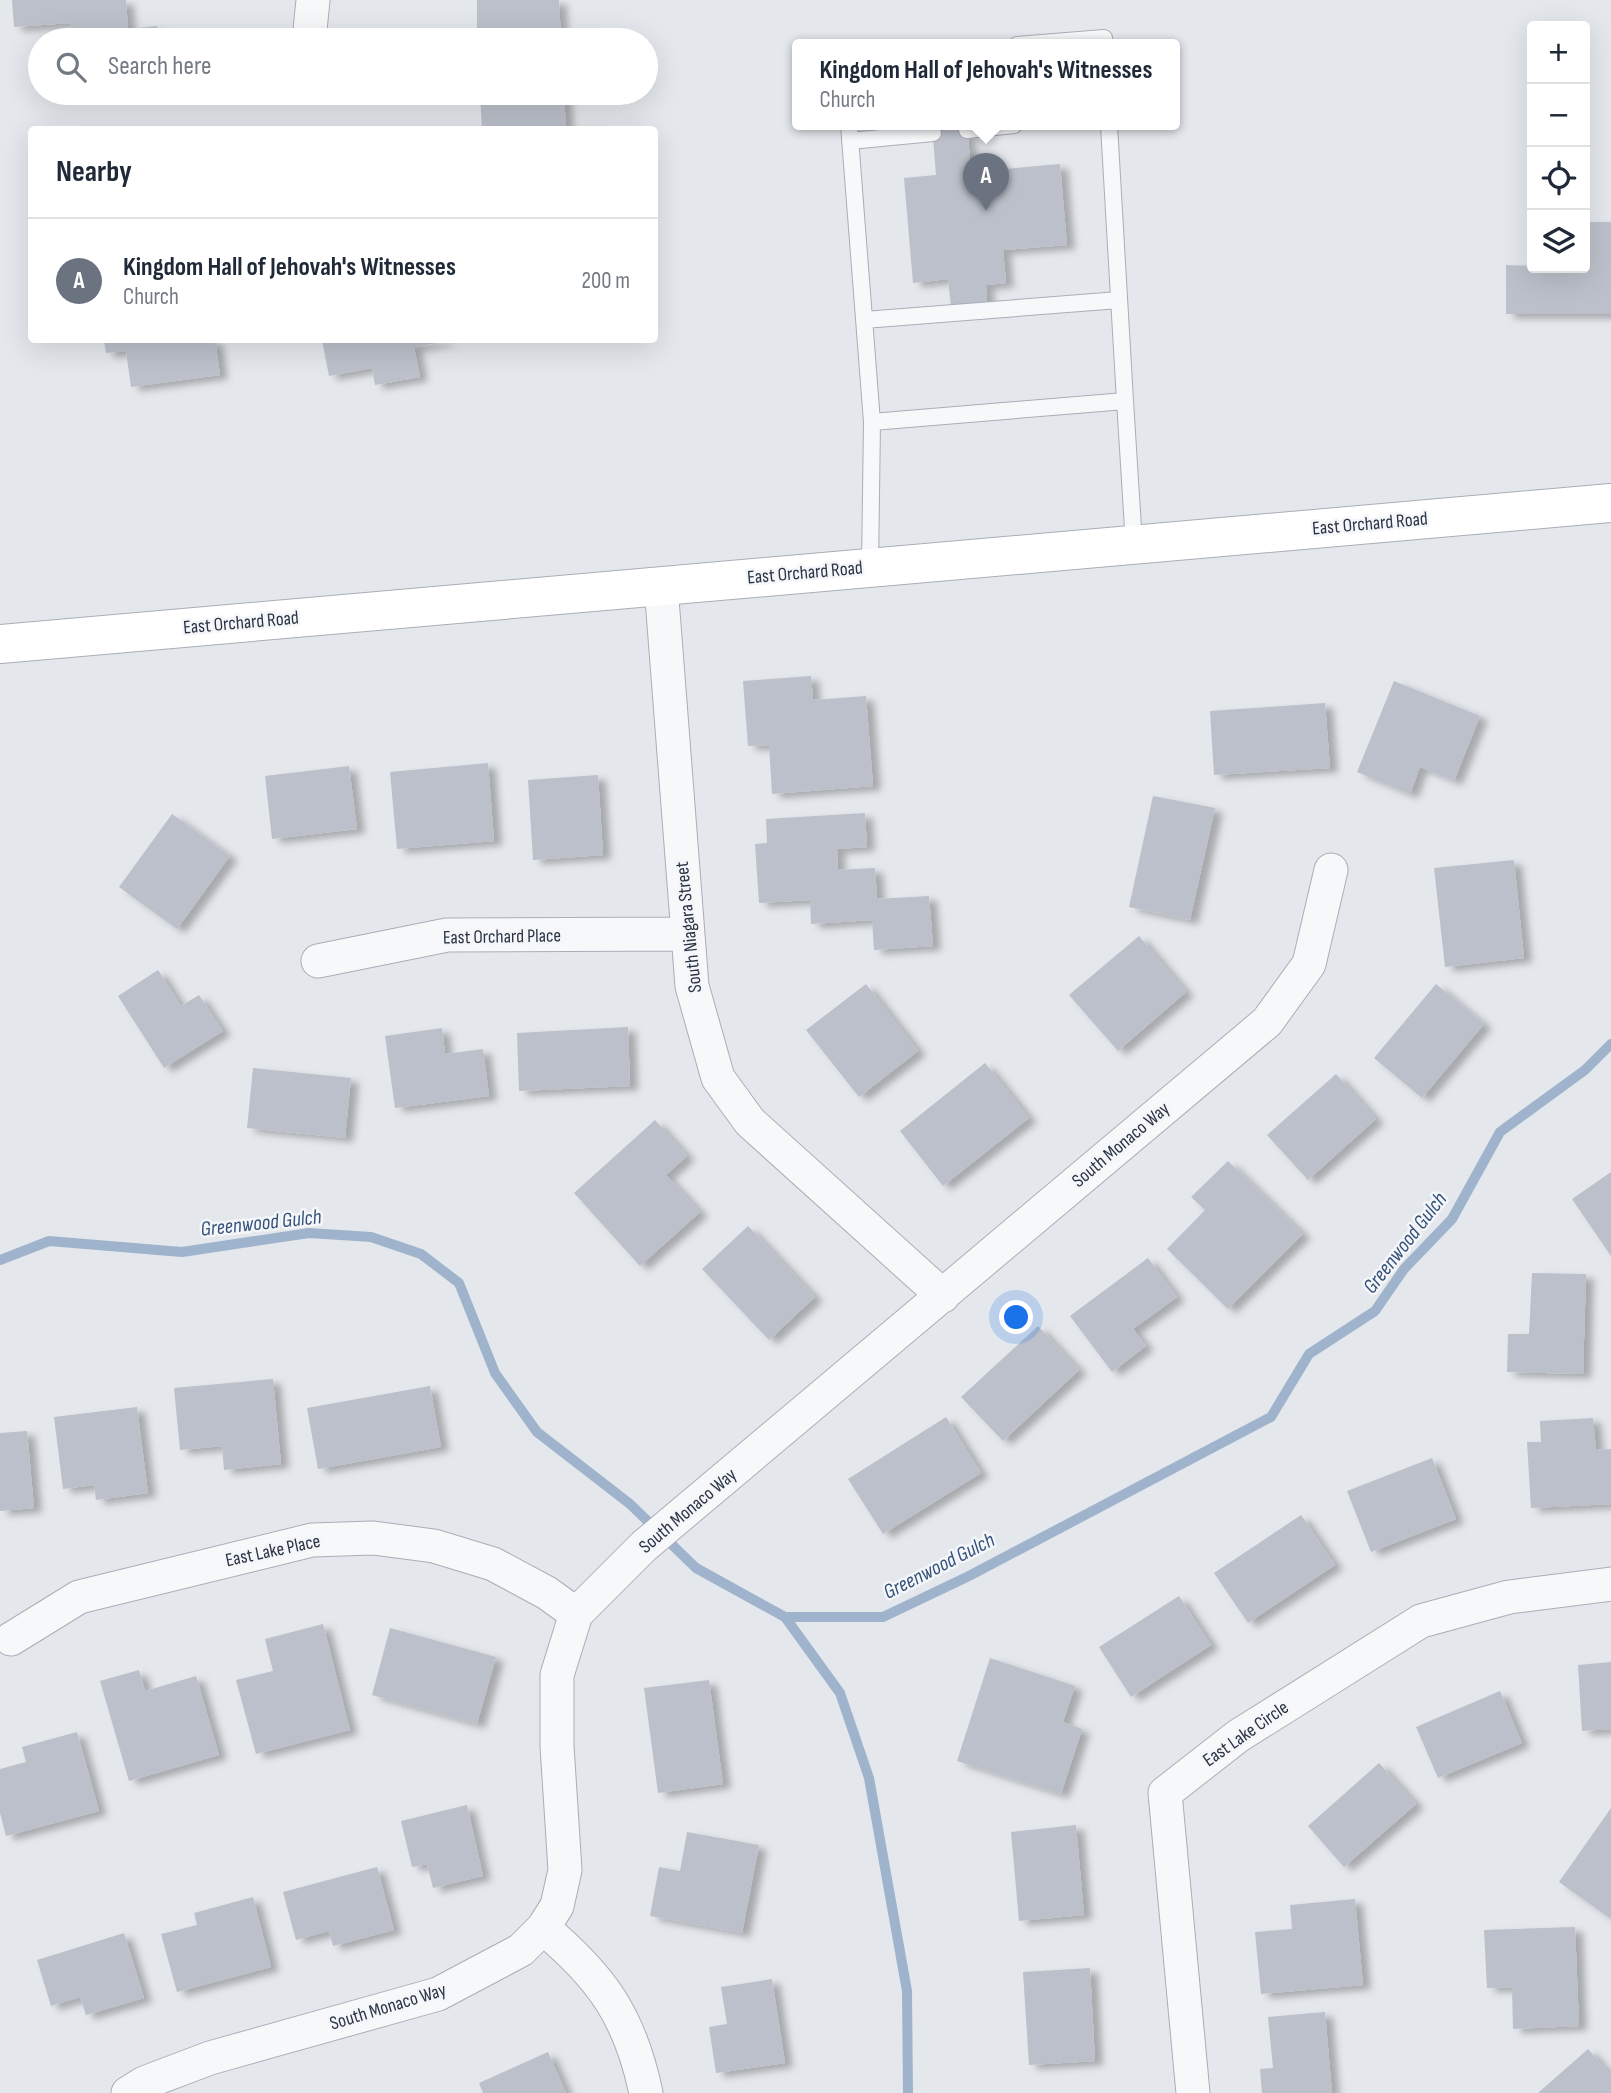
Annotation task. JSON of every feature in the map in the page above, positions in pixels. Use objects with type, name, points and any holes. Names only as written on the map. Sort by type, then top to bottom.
[{"type":"main road","name":"East Orchard Road","points":[[0,644],[1611,503]]},
{"type":"street","points":[[310,28],[313,0]]},
{"type":"street","name":"South Niagara Street","points":[[661,586],[692,986],[718,1077],[750,1122],[943,1296]]},
{"type":"street","name":"South Monaco Way","points":[[128,2093],[144,2083],[210,2058],[438,1994],[521,1950],[543,1928],[557,1906],[565,1870],[557,1745],[557,1675],[576,1614],[645,1546],[1267,1022],[1309,964],[1331,870]]},
{"type":"street","name":"East Orchard Place","points":[[318,961],[447,935],[687,934]]},
{"type":"street","name":"East Lake Place","points":[[11,1639],[79,1597],[312,1540],[373,1538],[434,1546],[493,1564],[547,1593],[576,1614]]},
{"type":"street","name":"East Lake Circle","points":[[1193,2093],[1165,1793],[1238,1736],[1421,1621],[1509,1597],[1611,1584]]},
{"type":"street","points":[[543,1928],[573,1953],[608,1992],[637,2052],[646,2093]]},
{"type":"lane","points":[[1110,130],[1134,544]]},
{"type":"lane","points":[[870,568],[872,422],[850,133],[933,133]]},
{"type":"lane","points":[[864,320],[1119,300]]},
{"type":"lane","points":[[872,422],[1125,401]]},
{"type":"building","points":[[12,0],[126,0],[128,28],[70,28],[70,23],[14,27]]},
{"type":"building","points":[[477,0],[559,0],[560,28],[477,28]]},
{"type":"building","points":[[481,105],[565,105],[566,126],[482,126]]},
{"type":"building","points":[[932,130],[967,130],[971,172],[1060,164],[1067,245],[1003,250],[1006,283],[986,285],[987,304],[951,307],[948,279],[913,283],[904,178],[936,175]]},
{"type":"building","points":[[1590,222],[1611,222],[1611,314],[1506,314],[1506,265],[1527,266],[1527,273],[1590,273]]},
{"type":"building","points":[[104,343],[215,343],[220,375],[131,387],[126,351],[106,353]]},
{"type":"building","points":[[323,343],[437,343],[414,347],[420,377],[375,385],[372,368],[329,376]]},
{"type":"building","points":[[811,676],[813,700],[866,696],[873,786],[772,794],[769,745],[748,746],[743,681]]},
{"type":"building","points":[[1394,681],[1480,716],[1454,781],[1420,767],[1410,794],[1357,772]]},
{"type":"building","points":[[1325,703],[1330,768],[1214,775],[1210,711]]},
{"type":"building","points":[[488,763],[494,841],[397,849],[390,772]]},
{"type":"building","points":[[349,766],[357,829],[272,839],[265,776]]},
{"type":"building","points":[[598,775],[603,855],[533,860],[528,780]]},
{"type":"building","points":[[1153,796],[1215,808],[1190,920],[1129,907]]},
{"type":"building","points":[[865,813],[867,847],[837,849],[838,870],[875,868],[877,899],[929,896],[933,946],[874,950],[872,920],[811,924],[810,900],[759,903],[755,844],[767,843],[766,819]]},
{"type":"building","points":[[172,814],[230,856],[177,929],[119,887]]},
{"type":"building","points":[[1514,860],[1524,958],[1445,967],[1434,868]]},
{"type":"building","points":[[1139,936],[1186,992],[1118,1051],[1069,995]]},
{"type":"building","points":[[158,970],[181,1006],[199,995],[223,1031],[164,1068],[118,996]]},
{"type":"building","points":[[866,984],[918,1051],[859,1097],[806,1030]]},
{"type":"building","points":[[1436,984],[1484,1024],[1422,1098],[1374,1058]]},
{"type":"building","points":[[628,1027],[630,1086],[519,1091],[517,1033]]},
{"type":"building","points":[[442,1028],[445,1054],[483,1049],[489,1096],[395,1108],[385,1036]]},
{"type":"building","points":[[985,1063],[1029,1118],[943,1186],[900,1131]]},
{"type":"building","points":[[253,1068],[351,1078],[345,1138],[247,1128]]},
{"type":"building","points":[[1336,1074],[1376,1119],[1308,1180],[1267,1135]]},
{"type":"building","points":[[655,1120],[687,1156],[666,1175],[700,1212],[640,1266],[574,1193]]},
{"type":"building","points":[[1228,1161],[1303,1234],[1228,1309],[1167,1249],[1205,1210],[1191,1197]]},
{"type":"building","points":[[1611,1172],[1611,1256],[1572,1199]]},
{"type":"building","points":[[748,1226],[815,1297],[769,1340],[702,1269]]},
{"type":"building","points":[[1148,1258],[1177,1297],[1133,1329],[1146,1346],[1112,1372],[1070,1316]]},
{"type":"building","points":[[1532,1273],[1586,1274],[1583,1374],[1507,1372],[1508,1334],[1529,1334]]},
{"type":"building","points":[[1038,1326],[1079,1370],[1003,1441],[961,1397]]},
{"type":"building","points":[[273,1379],[281,1464],[224,1470],[222,1446],[180,1450],[174,1388]]},
{"type":"building","points":[[430,1386],[441,1447],[318,1469],[307,1408]]},
{"type":"building","points":[[137,1407],[148,1493],[96,1500],[94,1485],[63,1489],[54,1417]]},
{"type":"building","points":[[946,1417],[981,1473],[883,1534],[848,1479]]},
{"type":"building","points":[[1593,1418],[1596,1450],[1611,1449],[1611,1504],[1531,1508],[1527,1442],[1541,1442],[1540,1421]]},
{"type":"building","points":[[27,1431],[34,1508],[0,1511],[0,1433]]},
{"type":"building","points":[[1432,1458],[1456,1519],[1371,1552],[1347,1491]]},
{"type":"building","points":[[1301,1515],[1335,1565],[1248,1623],[1214,1573]]},
{"type":"building","points":[[1179,1596],[1211,1645],[1131,1697],[1099,1647]]},
{"type":"building","points":[[323,1624],[350,1730],[256,1754],[236,1680],[273,1671],[265,1639]]},
{"type":"building","points":[[390,1628],[496,1657],[477,1724],[372,1695]]},
{"type":"building","points":[[990,1658],[1075,1686],[1063,1722],[1082,1729],[1061,1794],[957,1761]]},
{"type":"building","points":[[1611,1662],[1611,1729],[1582,1731],[1578,1665]]},
{"type":"building","points":[[139,1670],[145,1691],[196,1676],[219,1755],[129,1781],[100,1681]]},
{"type":"building","points":[[709,1680],[723,1784],[658,1793],[644,1688]]},
{"type":"building","points":[[1500,1691],[1522,1743],[1438,1778],[1416,1727]]},
{"type":"building","points":[[77,1732],[99,1811],[6,1836],[0,1813],[0,1769],[26,1762],[22,1747]]},
{"type":"building","points":[[1379,1763],[1416,1804],[1344,1867],[1308,1826]]},
{"type":"building","points":[[467,1805],[483,1876],[433,1888],[427,1864],[412,1867],[401,1821]]},
{"type":"building","points":[[1611,1808],[1611,1919],[1559,1882]]},
{"type":"building","points":[[1076,1825],[1084,1915],[1019,1921],[1011,1832]]},
{"type":"building","points":[[687,1832],[759,1845],[742,1933],[650,1916],[659,1867],[680,1871]]},
{"type":"building","points":[[377,1867],[394,1930],[333,1946],[329,1931],[296,1940],[283,1892]]},
{"type":"building","points":[[253,1897],[271,1967],[177,1992],[161,1934],[197,1925],[194,1913]]},
{"type":"building","points":[[1355,1899],[1363,1985],[1261,1994],[1255,1932],[1292,1929],[1290,1905]]},
{"type":"building","points":[[1575,1927],[1579,2026],[1513,2029],[1512,1987],[1487,1988],[1484,1930]]},
{"type":"building","points":[[124,1933],[144,1998],[86,2015],[80,1997],[51,2006],[37,1960]]},
{"type":"building","points":[[1090,1968],[1095,2061],[1029,2065],[1023,1972]]},
{"type":"building","points":[[772,1979],[785,2063],[716,2073],[709,2027],[727,2024],[721,1987]]},
{"type":"building","points":[[1325,2012],[1332,2093],[1262,2093],[1260,2069],[1273,2068],[1268,2017]]},
{"type":"building","points":[[1588,2049],[1611,2076],[1611,2093],[1538,2093]]},
{"type":"building","points":[[548,2052],[566,2093],[483,2093],[479,2083]]},
{"type":"waterway","name":"Greenwood Gulch","points":[[0,1260],[49,1241],[182,1252],[309,1233],[371,1237],[421,1254],[459,1283],[495,1373],[537,1432],[630,1504],[696,1568],[785,1617],[883,1617],[969,1576],[1271,1417],[1309,1354],[1375,1311],[1404,1269],[1452,1219],[1500,1132],[1585,1070],[1611,1044]]},
{"type":"waterway","points":[[785,1617],[840,1693],[869,1778],[907,1991],[908,2093]]},
{"type":"place","name":"Kingdom Hall of Jehovah's Witnesses","points":[[986,211]]}]
